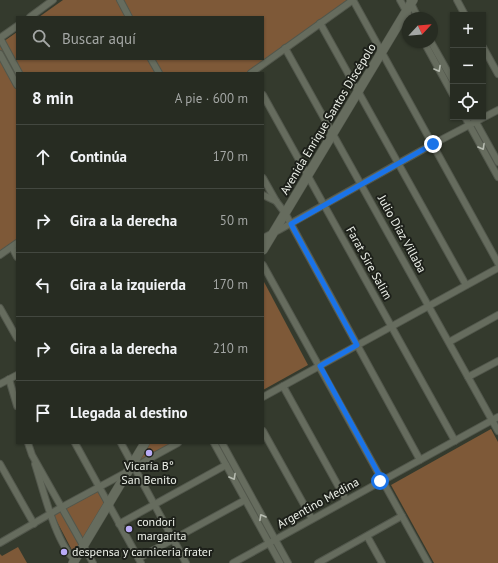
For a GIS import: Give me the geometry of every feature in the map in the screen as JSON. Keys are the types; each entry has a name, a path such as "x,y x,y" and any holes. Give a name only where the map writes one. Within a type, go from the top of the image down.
{"main road":[{"name":"Avenida Enrique Santos Discépolo","path":"264,248 332,133 410,6"},
{"path":"74,561 145,444"}],"street":[{"path":"31,16 54,0"},
{"path":"120,0 128,16"},
{"path":"252,72 353,0 498,263"},
{"path":"400,0 410,6"},
{"path":"457,0 463,12"},
{"path":"320,23 466,285"},
{"path":"16,27 0,38 18,72"},
{"name":"Julio Díaz Villaba","path":"285,48 498,431"},
{"path":"427,48 450,90"},
{"path":"435,48 450,75"},
{"path":"484,48 498,74"},
{"path":"0,54 16,83"},
{"path":"152,60 158,72"},
{"name":"Farat Sire Salim","path":"264,98 455,441"},
{"path":"486,115 498,110"},
{"path":"466,120 498,177"},
{"path":"264,238 469,125 474,120"},
{"path":"476,120 498,162"},
{"path":"264,180 285,213 420,460"},
{"path":"264,195 276,201"},
{"path":"0,255 14,245"},
{"path":"264,267 428,563"},
{"path":"264,396 498,268"},
{"path":"0,308 16,336"},
{"path":"449,342 498,315"},
{"path":"468,377 498,360"},
{"path":"1,381 9,380 16,376"},
{"path":"9,380 16,403"},
{"path":"283,386 346,500"},
{"name":"Argentino Medina","path":"233,563 498,417"},
{"path":"264,433 312,519"},
{"path":"28,444 56,529 64,546 74,561"},
{"path":"76,444 140,561 245,500"},
{"path":"121,444 132,468 186,563"},
{"path":"0,543 176,444"},
{"path":"215,444 280,563"},
{"path":"223,444 288,563"},
{"path":"32,455 93,563"},
{"path":"0,464 34,524"},
{"path":"119,524 226,465"},
{"path":"318,563 402,516"},
{"path":"367,536 382,563"},
{"path":"331,556 335,563"}],"shaded area":[{"path":"63,0 349,0 248,72 16,72 16,240 0,251 0,44 16,33 16,60 264,60 264,16 40,16"},
{"path":"264,282 308,365 264,389"},
{"path":"491,429 498,442 498,563 434,563 391,485"},
{"name":"Vicaría B° San Benito","path":"148,444 173,444 137,464"},
{"path":"97,490 105,505 82,540 64,507"},
{"path":"60,511 79,545 74,554 53,514"},
{"path":"18,547 27,563 0,563 0,554 2,556"}],"place":[{"name":"Vicaría B° San Benito","path":"149,453"},
{"name":"condori margarita","path":"129,529"},
{"name":"despensa y carniceria frater","path":"64,552"}],"route":[{"path":"380,481 382,480 320,366 357,345 291,224 433,144"}]}
